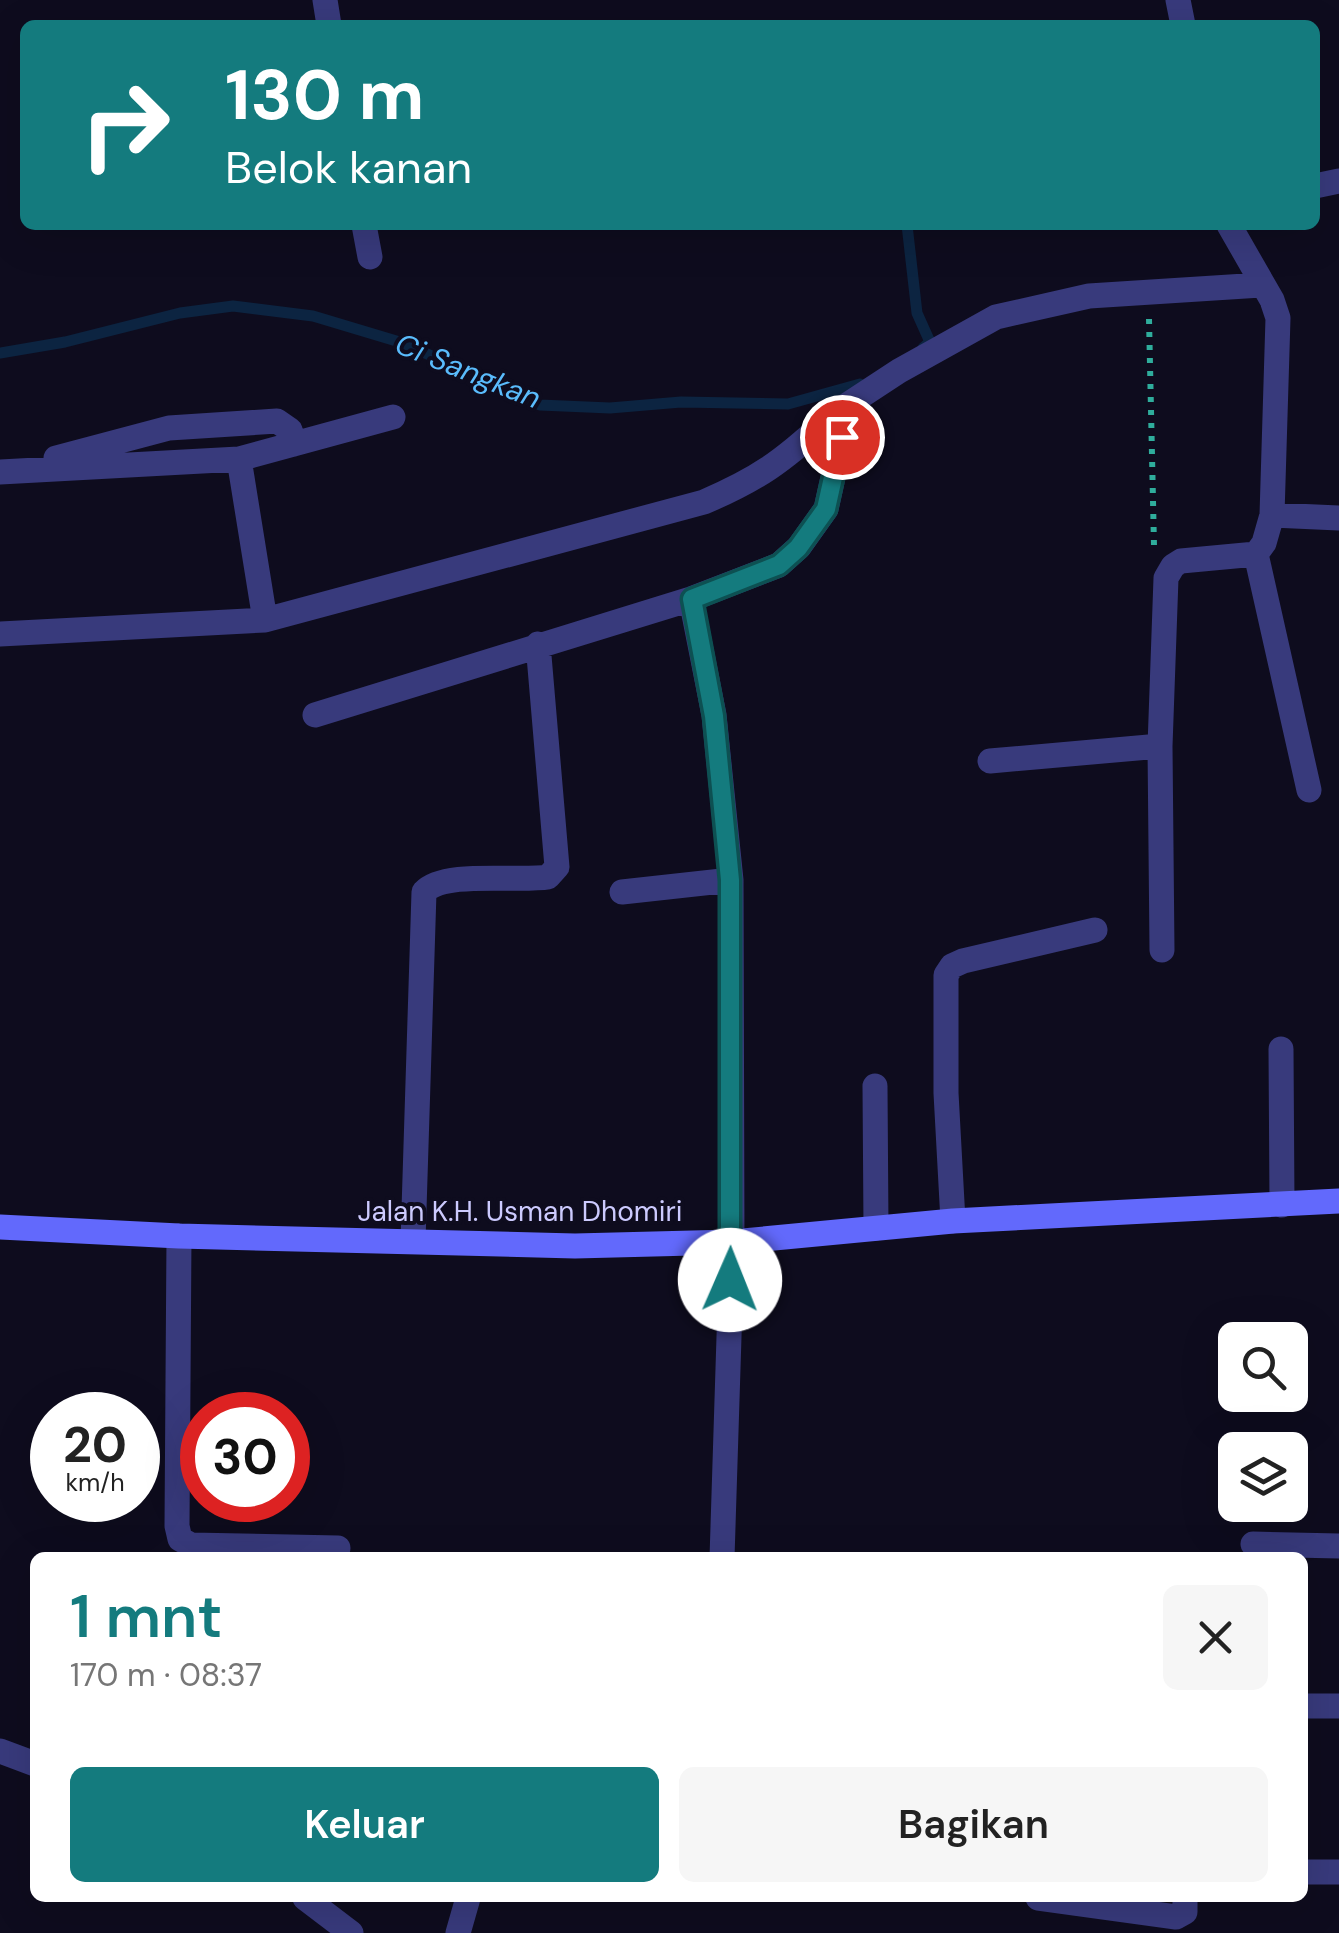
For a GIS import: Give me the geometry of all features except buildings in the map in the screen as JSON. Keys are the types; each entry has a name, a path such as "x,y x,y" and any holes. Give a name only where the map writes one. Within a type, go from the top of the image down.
{"main road":[{"name":"Jalan K.H. Usman Dhomiri","path":"0,1227 179,1236 576,1246 732,1242 953,1221 1339,1201"}],"street":[{"path":"365,230 370,257"},
{"path":"1162,950 1160,746 1168,571 1181,561 1256,554 1264,543 1272,515 1278,318 1272,300 1232,230"},
{"path":"0,634 266,620 704,502 751,482 899,371 996,317 1089,296 1261,285"},
{"path":"6,471 239,459 393,417"},
{"path":"6,471 169,428 277,421 290,430 294,444"},
{"path":"315,714 692,599 779,565 798,548 826,509 842,437 834,422"},
{"path":"239,459 266,620"},
{"path":"1272,515 1339,518"},
{"path":"1256,554 1309,790"},
{"path":"692,599 714,716 730,880 732,1242 722,1552"},
{"path":"413,1241 424,892 432,884 451,880 548,877 557,866 538,644"},
{"path":"990,761 1160,746"},
{"path":"622,892 730,880"},
{"path":"953,1221 946,975 952,966 963,961 1094,930"},
{"path":"1280,1049 1282,1205"},
{"path":"876,1086 876,1228"},
{"path":"179,1236 180,1538 192,1546 338,1548"},
{"path":"1253,1544 1339,1546"},
{"path":"1308,1706 1339,1706"},
{"path":"0,1751 30,1762"},
{"path":"1308,1872 1339,1872"},
{"path":"310,1902 351,1933"},
{"path":"458,1933 467,1902"},
{"path":"1067,1902 1176,1917 1185,1912 1185,1902"}],"path":[{"path":"1148,292 1154,547 1168,571"}],"waterway":[{"name":"Ci Sangkan","path":"908,230 917,313 930,342 923,348"},
{"name":"Ci Sangkan","path":"0,353 65,342 180,313 233,306 313,316 403,343 540,405 610,408 681,402 788,404 860,384"}],"route":[{"path":"730,1280 730,880 714,716 692,599 779,565 798,548 826,509 842,437"}]}
